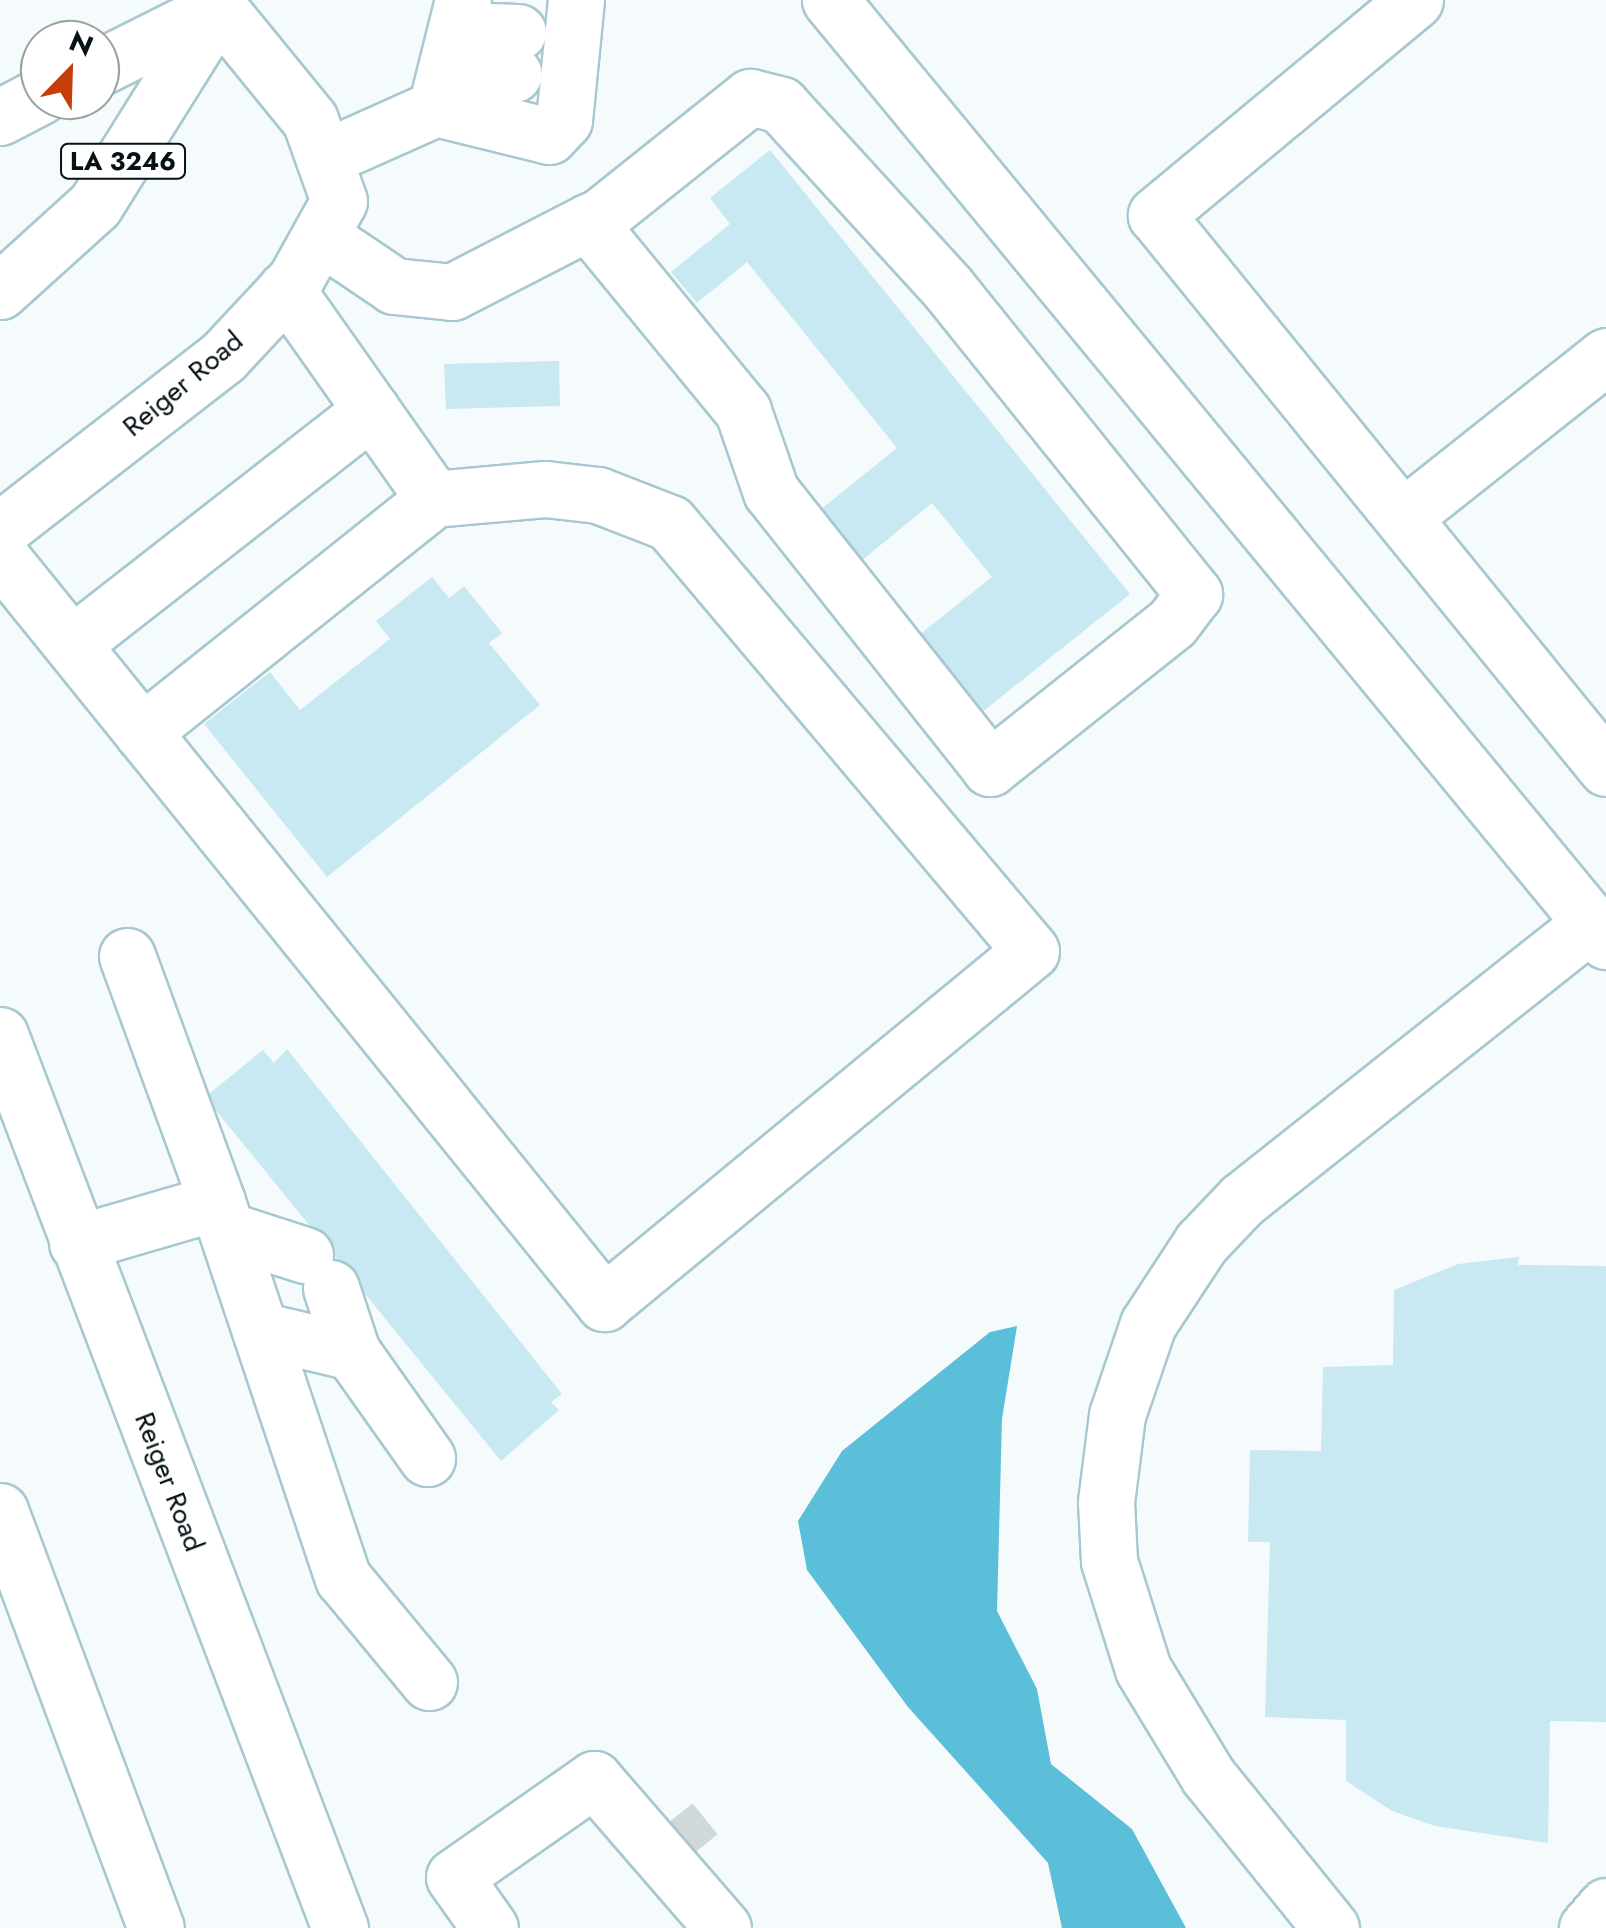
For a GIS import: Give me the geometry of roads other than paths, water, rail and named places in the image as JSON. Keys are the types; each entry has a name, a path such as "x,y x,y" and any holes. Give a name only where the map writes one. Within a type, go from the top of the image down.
{"main road":[{"path":"830,0 1599,932 1242,1200 1201,1243 1148,1324 1117,1415 1106,1502 1109,1561 1143,1669 1208,1776 1331,1928"},
{"path":"1414,0 1156,214 1606,768"},
{"path":"120,55 219,3"},
{"name":"Reiger Road","path":"0,530 222,357 286,289 339,201 310,120 219,3"},
{"name":"LA 3246","path":"0,291 95,205 219,3"},
{"path":"324,158 451,51 551,47 564,120 549,136 451,51"},
{"path":"320,236 394,286 452,292 588,222 750,97 781,105 948,288 1194,594 1172,623 990,768 771,492 744,411 588,222"},
{"path":"286,289 434,500"},
{"path":"1403,517 1606,356"},
{"path":"72,644 371,410"},
{"path":"0,556 72,644 142,732 604,1303 1031,951 670,523 598,495 545,489 434,500 142,732"},
{"path":"127,956 222,1216 343,1578 429,1682"},
{"name":"Reiger Road","path":"0,1035 340,1928"},
{"path":"77,1243 222,1216 318,1271 352,1352 427,1458"},
{"path":"260,1330 352,1352"},
{"path":"0,1511 156,1928"},
{"path":"490,1928 454,1876 594,1779 717,1921"},
{"path":"613,1802 643,1802 683,1836 713,1874 717,1921"},
{"path":"1587,1928 1606,1906"}],"water":[{"path":"1017,1326 1002,1419 997,1611 1037,1689 1051,1764 1132,1829 1186,1928 1062,1928 1048,1863 908,1707 807,1570 798,1521 842,1451 990,1332"}],"tunnel":[{"path":"671,1820 696,1851"}]}
